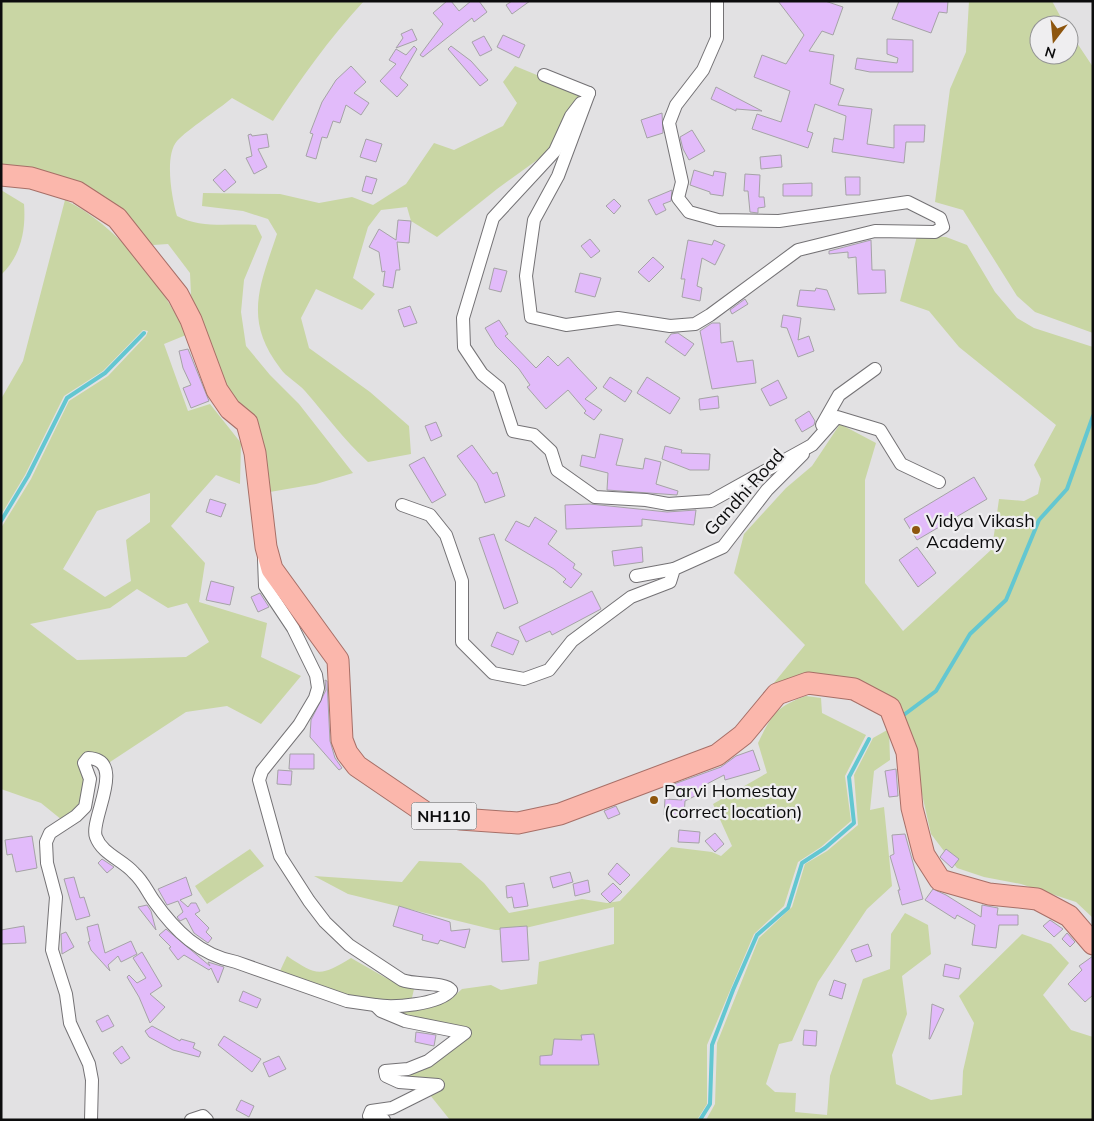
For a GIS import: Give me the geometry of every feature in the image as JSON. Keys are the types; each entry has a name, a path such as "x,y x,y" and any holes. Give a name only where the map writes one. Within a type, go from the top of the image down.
{"highway":[{"name":"NH110","path":"1,175 31,178 77,192 117,218 178,295 191,320 217,390 230,409 247,423 255,453 266,547 272,569 338,660 342,740 347,753 357,766 426,813 460,819 518,823 560,814 717,755 744,735 777,694 808,682 854,690 890,708 906,752 912,808 924,855 940,880 989,894 1038,899 1069,916 1093,944"}],"street":[{"path":"589,93 558,176 534,220 526,276 531,317 566,325 618,318 670,326 695,324 710,316 798,250 875,231 935,232 943,227 940,218 908,202 779,221 718,220 689,212 678,198 682,182 670,123 676,105 703,70 718,38 716,1"},
{"path":"544,75 589,93"},
{"path":"589,93 571,116 555,152 493,218 463,318 464,347 482,374 499,388 513,431 534,435 551,451 557,470 595,497 646,500 668,504 711,501 812,445 837,417 880,430 901,464 939,482"},
{"name":"Gandhi Road","path":"402,505 430,515 446,535 462,581 462,642 493,673 524,679 549,670 572,641 631,597 670,582 674,569 723,547 767,490 812,445 839,395 874,368"},
{"path":"91,1120 92,1080 89,1064 70,1023 66,994 52,950 56,897 47,863 46,842 50,833 76,816 84,807 90,779 84,763 88,758 96,758 101,763 106,776 105,792 96,821 96,837 103,848 134,872 165,915 193,944 218,959 253,968 347,1001 390,1007 436,998 451,990 446,986 412,984 402,980 349,945 325,922 280,856 258,780 262,772 299,725 315,698 318,688 316,675 294,628 265,586 262,566 266,547"},
{"path":"636,576 674,569"},
{"path":"375,1004 381,1012 405,1021 465,1033 428,1061 408,1069 384,1071 386,1076 399,1082 438,1084 392,1108 370,1112 369,1116 384,1120"},
{"path":"191,1120 203,1116 208,1120"}],"green space":[{"path":"1,1 364,1 316,59 273,121 232,98 177,141 173,148 170,167 171,189 177,216 196,223 256,225 262,237 244,280 241,312 246,346 270,375 299,404 353,473 316,484 264,493 250,421 204,352 191,295 190,273 168,244 153,245 120,213 1,169"},
{"path":"969,1 1052,1 1060,15 1029,15 1029,65 1079,65 1079,46 1093,67 1093,333 1035,312 1017,296 963,210 935,202 950,89 966,52"},
{"path":"515,66 583,94 566,116 551,150 497,189 437,237 411,221 407,207 381,210 368,227 353,278 375,294 362,310 316,289 301,318 309,348 370,392 409,426 411,454 368,462 305,391 282,371 269,351 262,334 258,318 258,302 265,270 277,234 268,219 243,211 202,206 203,193 280,194 319,203 352,197 373,205 406,184 434,143 454,150 503,126 517,103 503,82"},
{"path":"1,190 24,204 24,223 18,251 8,268 1,275"},
{"path":"65,200 102,224 120,240 151,276 176,315 186,335 164,344 188,411 210,404 241,443 240,484 216,475 171,526 205,563 199,602 267,623 261,657 301,676 261,724 227,706 186,712 107,764 89,756 89,779 83,804 62,820 41,803 1,789 1,528 31,479 69,401 108,376 146,336 148,331 143,330 103,371 64,396 25,475 1,515 1,399 23,361","holes":["150,493 150,522 126,540 131,581 105,597 63,569 97,511","137,589 168,608 187,603 209,642 186,657 77,660 30,624 110,608"]},
{"path":"917,236 946,237 967,245 995,292 1017,318 1034,328 1093,347 1093,918 1076,902 1021,884 984,877 957,868 931,834 910,741 863,688 764,695 805,645 734,573 744,534 786,488 812,466 840,424 876,443 865,480 865,583 903,631 992,549 999,499 1024,501 1038,494 1041,479 1034,465 1056,425 959,347 929,311 900,301"},
{"path":"806,696 821,698 822,713 866,735 845,776 851,821 821,847 798,862 784,906 754,934 707,1045 707,1104 697,1120 450,1120 430,1095 444,1087 438,1079 401,1079 389,1073 432,1064 472,1032 469,1028 397,1013 433,1007 452,998 462,989 491,985 501,990 537,984 539,962 614,944 614,907 517,930 495,930 348,894 314,876 402,882 419,861 461,863 484,883 509,913 582,899 607,903 620,901 671,847 712,852 721,856 732,846 713,804 767,773 758,743 763,733 771,719 781,708"},
{"path":"889,729 890,760 874,771 870,810 884,807 892,886 867,909 818,982 792,1041 779,1044 766,1084 775,1092 796,1093 795,1112 827,1115 830,1076 863,979 890,969 891,934 905,913 928,925 931,954 902,976 907,1014 892,1055 896,1084 931,1100 962,1095 963,1071 974,1023 959,996 1022,934 1051,944 1069,963 1043,995 1071,1030 1093,1037 1093,1120 706,1120 715,1104 717,1043 759,938 792,907 805,864 827,851 858,825 854,775 873,738"},
{"path":"250,849 264,866 207,904 195,886"},
{"path":"287,956 305,967 319,972 332,969 351,958 386,978 414,989 411,1002 346,998 279,973"}],"building":[{"path":"447,1 451,1 459,11 471,1 479,1 487,12 474,22 472,18 423,57 420,55 443,24 433,13"},
{"path":"512,1 530,1 512,14 506,5"},
{"path":"778,1 825,1 843,7 833,35 822,31 809,51 834,55 830,84 844,89 838,105 872,109 867,144 894,148 894,125 925,125 924,142 906,142 904,163 832,152 834,138 843,140 846,116 815,104 807,131 813,133 808,148 752,129 757,114 781,122 790,91 754,77 762,55 786,64 804,35"},
{"path":"899,1 948,1 947,13 939,12 931,33 892,19"},
{"path":"412,29 417,40 396,48 403,38 401,34"},
{"path":"503,35 525,45 519,58 497,47"},
{"path":"484,36 492,50 480,56 472,42"},
{"path":"887,39 913,40 913,72 870,72 855,69 857,58 897,63 898,58 887,54"},
{"path":"414,46 417,49 400,78 408,85 397,97 380,81 396,64 389,60 396,49 406,55"},
{"path":"451,46 471,61 488,80 480,86 448,49"},
{"path":"351,66 366,82 354,93 369,103 361,115 346,105 340,123 333,121 327,138 322,137 316,159 306,156 313,134 310,133 322,102 336,80"},
{"path":"716,87 762,111 736,109 736,111 711,99"},
{"path":"662,113 663,133 647,138 641,120"},
{"path":"692,130 705,151 689,160 683,149 680,137"},
{"path":"251,134 252,136 267,134 269,147 258,149 267,167 254,174 246,158 252,156 248,135"},
{"path":"366,139 382,144 376,162 360,157"},
{"path":"781,155 782,167 761,169 760,157"},
{"path":"225,169 236,182 224,192 213,180"},
{"path":"694,170 713,176 714,171 726,173 723,196 710,194 710,192 690,185"},
{"path":"745,174 760,175 759,197 764,197 765,207 758,208 758,213 750,212 748,191 744,191"},
{"path":"366,176 377,179 372,194 362,191"},
{"path":"845,177 860,177 860,195 846,195"},
{"path":"812,183 812,196 783,196 783,184"},
{"path":"672,190 671,201 663,204 666,210 656,215 648,200"},
{"path":"614,199 621,206 614,214 606,206"},
{"path":"398,220 411,221 409,243 397,242 400,270 396,270 393,288 383,286 385,271 382,272 379,252 369,247 379,229 396,240"},
{"path":"590,239 600,251 591,258 581,246"},
{"path":"688,240 712,245 714,240 725,245 715,265 702,258 697,286 702,288 700,301 682,297 685,279 681,279"},
{"path":"871,240 872,270 885,270 886,293 858,294 856,257 848,258 848,252 829,254 829,251"},
{"path":"653,257 664,267 649,282 638,272"},
{"path":"494,268 507,271 501,292 489,289"},
{"path":"580,273 601,278 595,297 575,292"},
{"path":"816,288 827,290 835,310 797,306 800,290 815,291"},
{"path":"745,299 748,304 732,314 730,310"},
{"path":"410,306 417,323 404,327 398,310"},
{"path":"783,315 801,318 798,340 809,336 814,351 798,357 787,328 781,327"},
{"path":"499,320 508,334 505,336 536,368 548,356 558,366 568,357 597,388 585,399 602,410 594,420 584,413 586,411 568,390 546,409 527,387 530,385 519,369 496,346 485,328"},
{"path":"712,323 720,323 721,343 733,341 737,362 753,360 756,383 712,389 700,331"},
{"path":"678,333 694,344 685,356 665,342 671,334"},
{"path":"188,349 209,401 191,408 183,388 191,385 183,368 179,351"},
{"path":"610,377 632,391 625,402 603,387"},
{"path":"647,377 680,398 670,414 637,393"},
{"path":"778,380 787,398 770,406 761,389"},
{"path":"718,396 719,408 700,410 699,399"},
{"path":"809,411 815,421 814,425 802,432 795,420"},
{"path":"436,422 442,436 431,441 425,426"},
{"path":"600,434 623,439 616,465 643,469 645,458 661,462 656,484 678,491 677,495 607,490 608,473 580,466 582,455 595,458"},
{"path":"472,445 493,474 497,472 505,496 485,503 477,483 457,456"},
{"path":"665,446 682,450 681,453 710,454 709,470 690,470 662,459"},
{"path":"424,457 446,495 432,503 409,465"},
{"path":"974,477 987,499 917,540 904,519"},
{"path":"210,499 226,504 221,517 206,512"},
{"path":"590,504 667,512 696,510 694,525 642,519 642,526 566,529 565,505"},
{"path":"535,517 557,531 548,544 575,564 573,568 582,574 571,588 563,582 566,579 554,569 505,540 516,521 529,527"},
{"path":"494,534 518,603 504,609 479,538"},
{"path":"642,547 643,562 614,566 612,551"},
{"path":"917,547 936,573 918,587 899,560"},
{"path":"211,581 234,587 230,605 206,600"},
{"path":"592,591 601,609 552,635 550,631 526,642 519,627"},
{"path":"260,593 269,607 258,612 251,597"},
{"path":"497,632 519,641 513,655 491,646"},
{"path":"325,680 327,681 330,741 335,758 342,768 339,770 310,737 311,720 326,690"},
{"path":"753,750 760,770 725,780 724,775 703,786 705,791 685,801 684,816 664,815 665,799 682,800 674,784 721,767 736,756"},
{"path":"290,754 314,754 314,769 289,769"},
{"path":"896,769 898,796 889,797 885,771"},
{"path":"278,770 292,771 291,785 277,784"},
{"path":"616,806 620,814 608,819 604,811"},
{"path":"679,830 700,832 699,843 678,842"},
{"path":"715,833 724,844 715,852 705,841"},
{"path":"905,834 923,899 902,905 898,890 900,890 890,856 894,854 892,835"},
{"path":"32,836 37,868 16,872 12,854 7,855 5,840"},
{"path":"946,849 959,859 952,868 940,857"},
{"path":"102,859 114,867 107,873 98,863"},
{"path":"617,863 630,875 620,885 608,874"},
{"path":"570,872 573,882 553,888 550,877"},
{"path":"74,877 80,898 84,897 90,916 76,920 64,879"},
{"path":"186,877 192,895 180,900 188,907 191,903 196,903 200,911 195,914 209,928 206,932 212,938 208,943 194,933 186,918 180,921 177,917 183,912 178,901 167,905 158,889"},
{"path":"588,880 590,892 575,896 573,884"},
{"path":"524,883 528,906 514,908 512,897 507,898 506,886"},
{"path":"613,883 622,892 610,903 601,894"},
{"path":"933,889 981,917 982,905 998,908 997,915 1018,915 1018,925 999,925 996,948 972,945 975,925 957,915 955,919 925,900"},
{"path":"147,905 151,911 156,930 138,907"},
{"path":"399,906 450,922 451,931 470,929 465,948 440,940 438,944 422,940 423,935 393,926"},
{"path":"1050,920 1063,929 1054,937 1043,926"},
{"path":"98,924 105,953 131,941 137,954 121,962 118,956 108,965 110,971 91,950 88,942 90,941 87,927"},
{"path":"24,926 26,943 1,944 1,930"},
{"path":"527,926 529,960 502,962 500,928"},
{"path":"166,929 210,966 208,962 224,967 218,983 211,968 209,970 184,955 178,960 169,948 171,947 159,935"},
{"path":"66,932 74,947 62,954 61,934"},
{"path":"1067,933 1075,942 1070,947 1062,939"},
{"path":"868,944 872,956 856,962 851,950"},
{"path":"142,952 162,986 150,994 165,1007 150,1023 139,997 127,977 129,975 137,983 146,978 133,958"},
{"path":"1093,956 1093,995 1085,1002 1068,984 1082,970 1079,966"},
{"path":"945,964 961,968 959,979 943,976"},
{"path":"834,980 846,984 842,999 829,995"},
{"path":"243,991 261,999 257,1008 239,1001"},
{"path":"932,1004 944,1009 929,1039"},
{"path":"108,1015 114,1026 102,1032 96,1021"},
{"path":"152,1026 180,1041 181,1039 195,1043 193,1048 201,1052 199,1057 173,1050 149,1037 145,1031"},
{"path":"804,1030 817,1031 816,1046 803,1045"},
{"path":"416,1032 436,1035 434,1046 415,1042"},
{"path":"594,1034 599,1065 540,1065 540,1056 552,1055 554,1039 582,1040 581,1035"},
{"path":"224,1036 261,1059 252,1072 218,1045"},
{"path":"122,1046 130,1058 121,1064 113,1053"},
{"path":"279,1056 286,1069 269,1077 263,1063"},
{"path":"241,1100 254,1106 249,1117 236,1110"}],"waterway":[{"path":"1,521 28,476 67,398 105,373 144,333"},
{"path":"905,714 936,691 970,634 1006,600 1039,520 1067,489 1093,416"},
{"path":"700,1120 710,1104 712,1045 757,935 788,908 802,863 825,848 854,823 849,777 869,739"}],"place":[{"name":"Vidya Vikash Academy","path":"916,530"},
{"name":"Parvi Homestay (correct location)","path":"654,800"}]}
